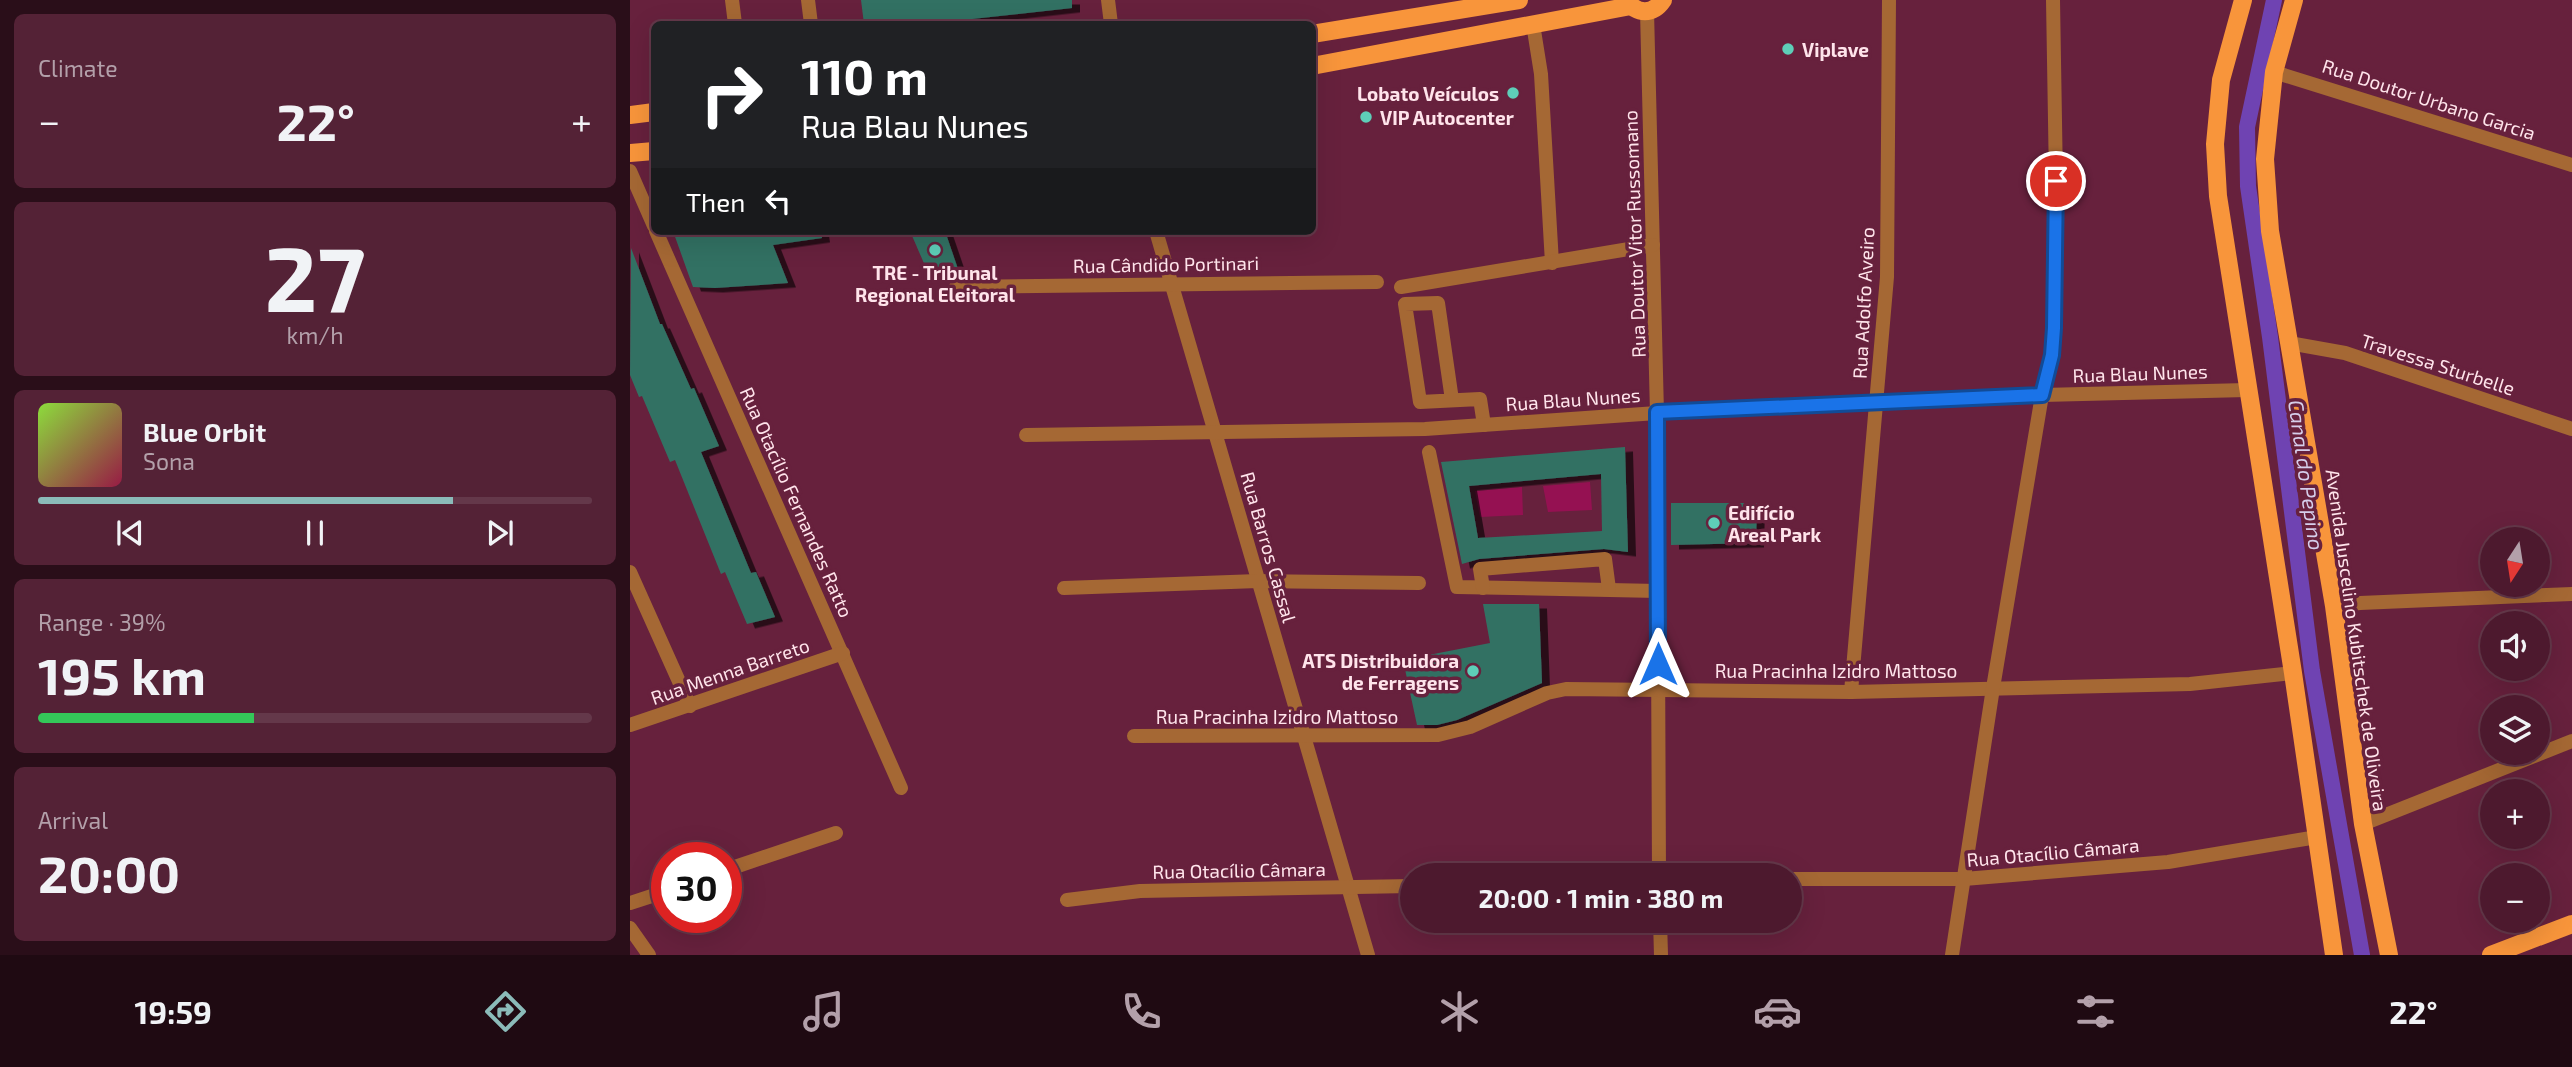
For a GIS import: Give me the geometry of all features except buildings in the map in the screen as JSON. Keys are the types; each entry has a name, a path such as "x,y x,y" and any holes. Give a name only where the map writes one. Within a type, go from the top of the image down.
{"main road":[{"path":"1316,33 1444,7 1519,0"},
{"path":"1316,65 1635,6 1658,7 1664,0"},
{"path":"2243,0 2221,80 2215,144 2218,196 2334,955"},
{"name":"Avenida Juscelino Kubitschek de Oliveira","path":"2294,0 2274,72 2264,159 2270,231 2334,606 2363,824 2389,955"},
{"path":"630,115 651,112"},
{"path":"630,153 651,151"},
{"path":"2491,955 2572,925"}],"street":[{"path":"732,0 735,21"},
{"path":"808,0 811,21"},
{"path":"1108,0 1111,21"},
{"name":"Rua Adolfo Aveiro","path":"1851,692 1887,277 1889,0"},
{"path":"1952,955 1993,688 2042,395 2052,355 2056,181 2053,0"},
{"name":"Rua Doutor Vitor Russomano","path":"1635,6 1653,245 1657,412 1659,863"},
{"path":"1533,24 1541,74 1552,263"},
{"name":"Rua Doutor Urbano Garcia","path":"2274,72 2572,165"},
{"name":"Rua Otacílio Fernandes Ratto","path":"630,171 651,220"},
{"name":"Rua Otacílio Fernandes Ratto","path":"658,235 901,788"},
{"name":"Rua Barros Cassal","path":"1157,235 1368,955"},
{"path":"1401,287 1653,245"},
{"name":"Rua Cândido Portinari","path":"956,287 1377,282"},
{"path":"1452,400 1438,303 1405,304 1420,402 1480,399 1484,425"},
{"name":"Travessa Sturbelle","path":"2289,343 2345,353 2572,429"},
{"name":"Rua Blau Nunes","path":"1026,435 1425,429 1657,412 2042,395 2248,390"},
{"path":"1429,452 1457,587 1658,591"},
{"path":"1483,588 1480,569 1605,559 1609,589"},
{"path":"630,572 690,706"},
{"path":"1064,588 1258,581 1419,583"},
{"path":"2334,606 2572,594"},
{"name":"Rua Menna Barreto","path":"630,725 843,653"},
{"name":"Rua Pracinha Izidro Mattoso","path":"1134,736 1438,735 1470,727 1547,693 1566,688 1851,692 2190,684 2293,673"},
{"path":"2363,824 2572,741"},
{"path":"742,864 836,832"},
{"name":"Rua Otacílio Câmara","path":"1802,879 1964,879 2168,862 2317,837"},
{"name":"Rua Otacílio Câmara","path":"1068,900 1140,891 1400,886"},
{"path":"630,903 651,896"},
{"path":"630,928 649,955"},
{"path":"1660,933 1661,955"}],"shaded area":[{"path":"1590,482 1592,510 1548,512 1543,486"},
{"path":"1522,487 1523,515 1480,517 1475,491"}],"waterway":[{"name":"Canal do Pepino","path":"2274,0 2247,127 2248,186 2312,671 2362,955"}],"place":[{"name":"Viplave","path":"1788,49"},
{"name":"Lobato Veículos","path":"1513,93"},
{"name":"VIP Autocenter","path":"1366,117"},
{"name":"TRE - Tribunal Regional Eleitoral","path":"935,250"},
{"name":"Edifício Areal Park","path":"1714,523"},
{"name":"ATS Distribuidora de Ferragens","path":"1473,671"}],"route":[{"path":"1658,664 1657,412 2042,395 2052,355 2054,328 2056,181"}]}
